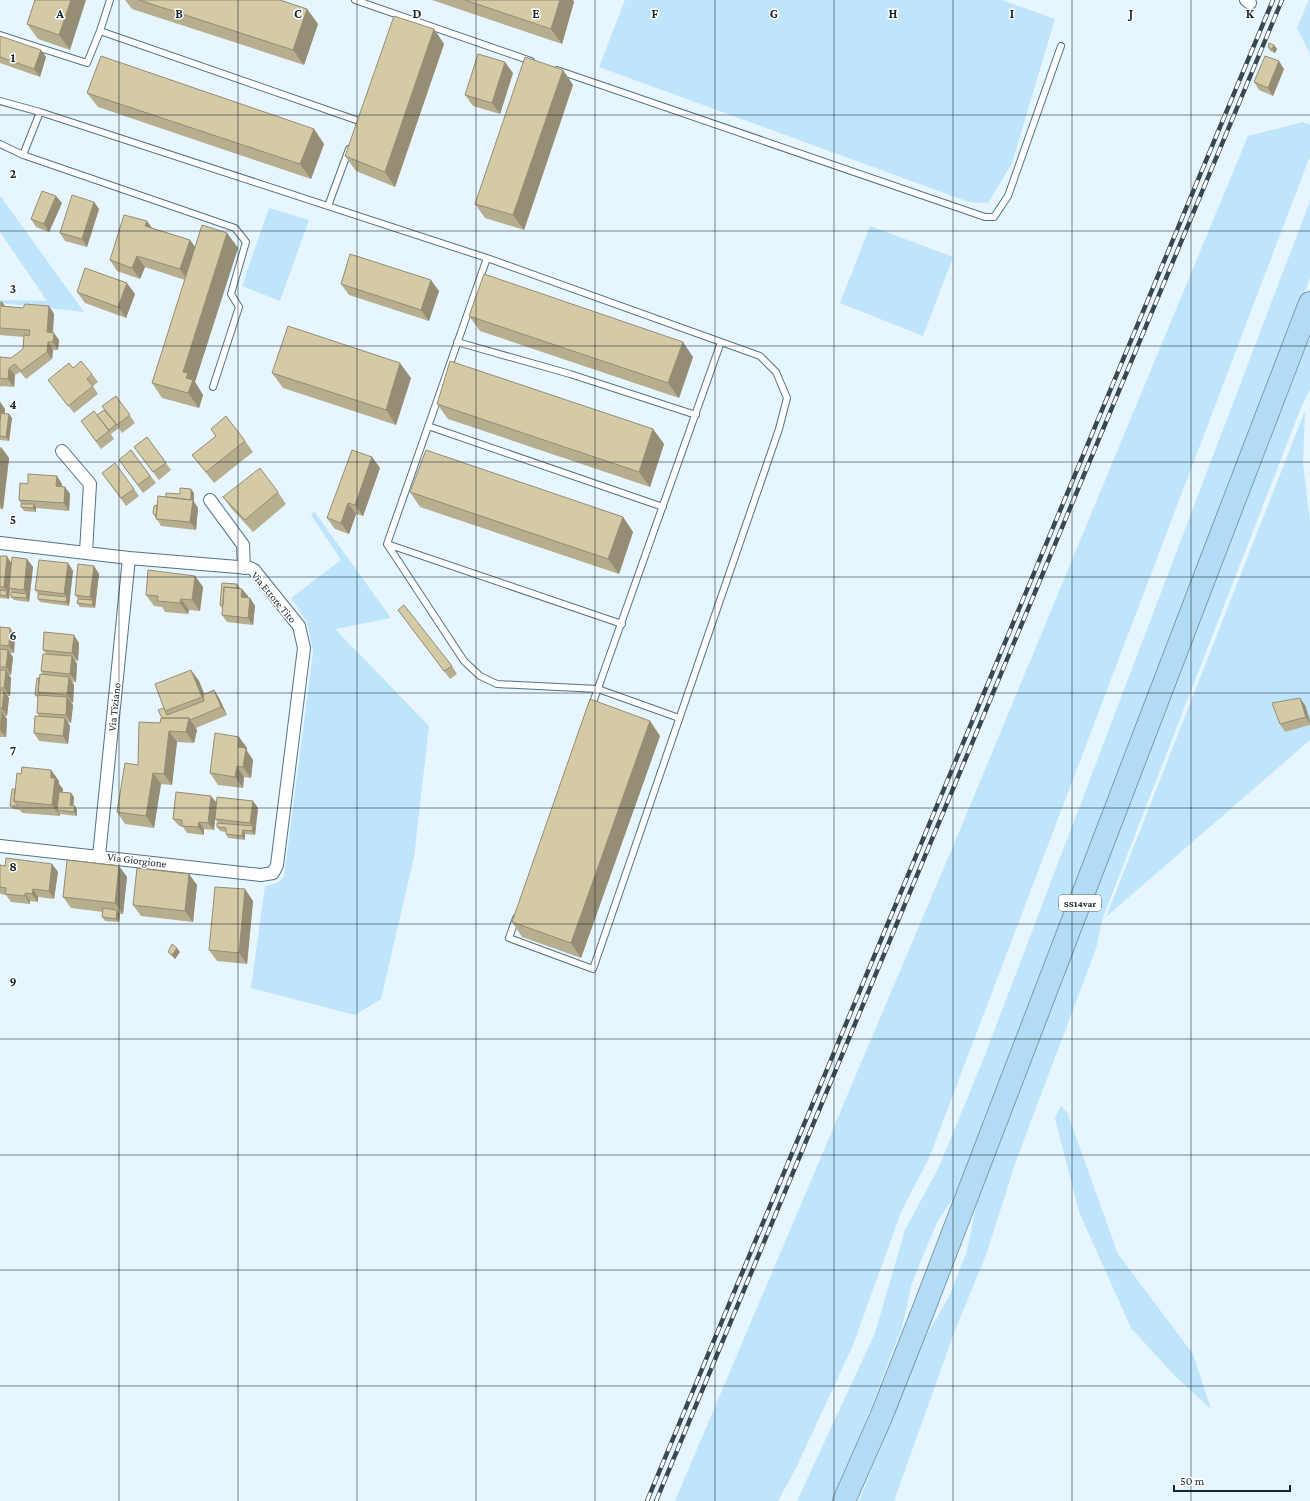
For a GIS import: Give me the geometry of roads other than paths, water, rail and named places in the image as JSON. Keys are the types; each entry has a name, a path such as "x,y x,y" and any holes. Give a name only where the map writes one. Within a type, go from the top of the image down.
{"highway":[{"name":"SS14var","path":"844,1501 881,1417 923,1311 1310,303"}],"street":[{"path":"62,451 90,484 86,552"},
{"path":"210,500 243,545 244,568"},
{"name":"Via Ettore Tito","path":"0,543 129,558 254,570 283,604 299,626 304,648 277,865 273,873"},
{"name":"Via Tiziano","path":"99,856 129,558"},
{"name":"Via Giorgione","path":"0,846 261,875 273,873"}],"lane":[{"path":"0,35 87,63 100,31 110,0"},
{"path":"355,0 362,1 396,15 535,63"},
{"path":"394,22 396,15"},
{"path":"100,31 359,121"},
{"path":"549,68 985,217 994,217 1008,196 1061,46"},
{"path":"0,101 40,112 487,258 760,356 776,372 786,398 779,429 593,969 509,938 520,908"},
{"path":"23,155 40,112"},
{"path":"356,128 361,114"},
{"path":"328,206 351,143"},
{"path":"0,144 23,155 235,228 246,242 231,294 239,307 214,387"},
{"path":"387,544 487,258"},
{"path":"457,342 570,374 696,415"},
{"path":"590,712 721,342"},
{"path":"428,426 663,506"},
{"path":"387,544 464,661 480,676 497,684 598,690 679,718"},
{"path":"387,544 622,624"}],"railway":[{"path":"647,1501 1273,0"},
{"path":"656,1501 1282,0"}]}
